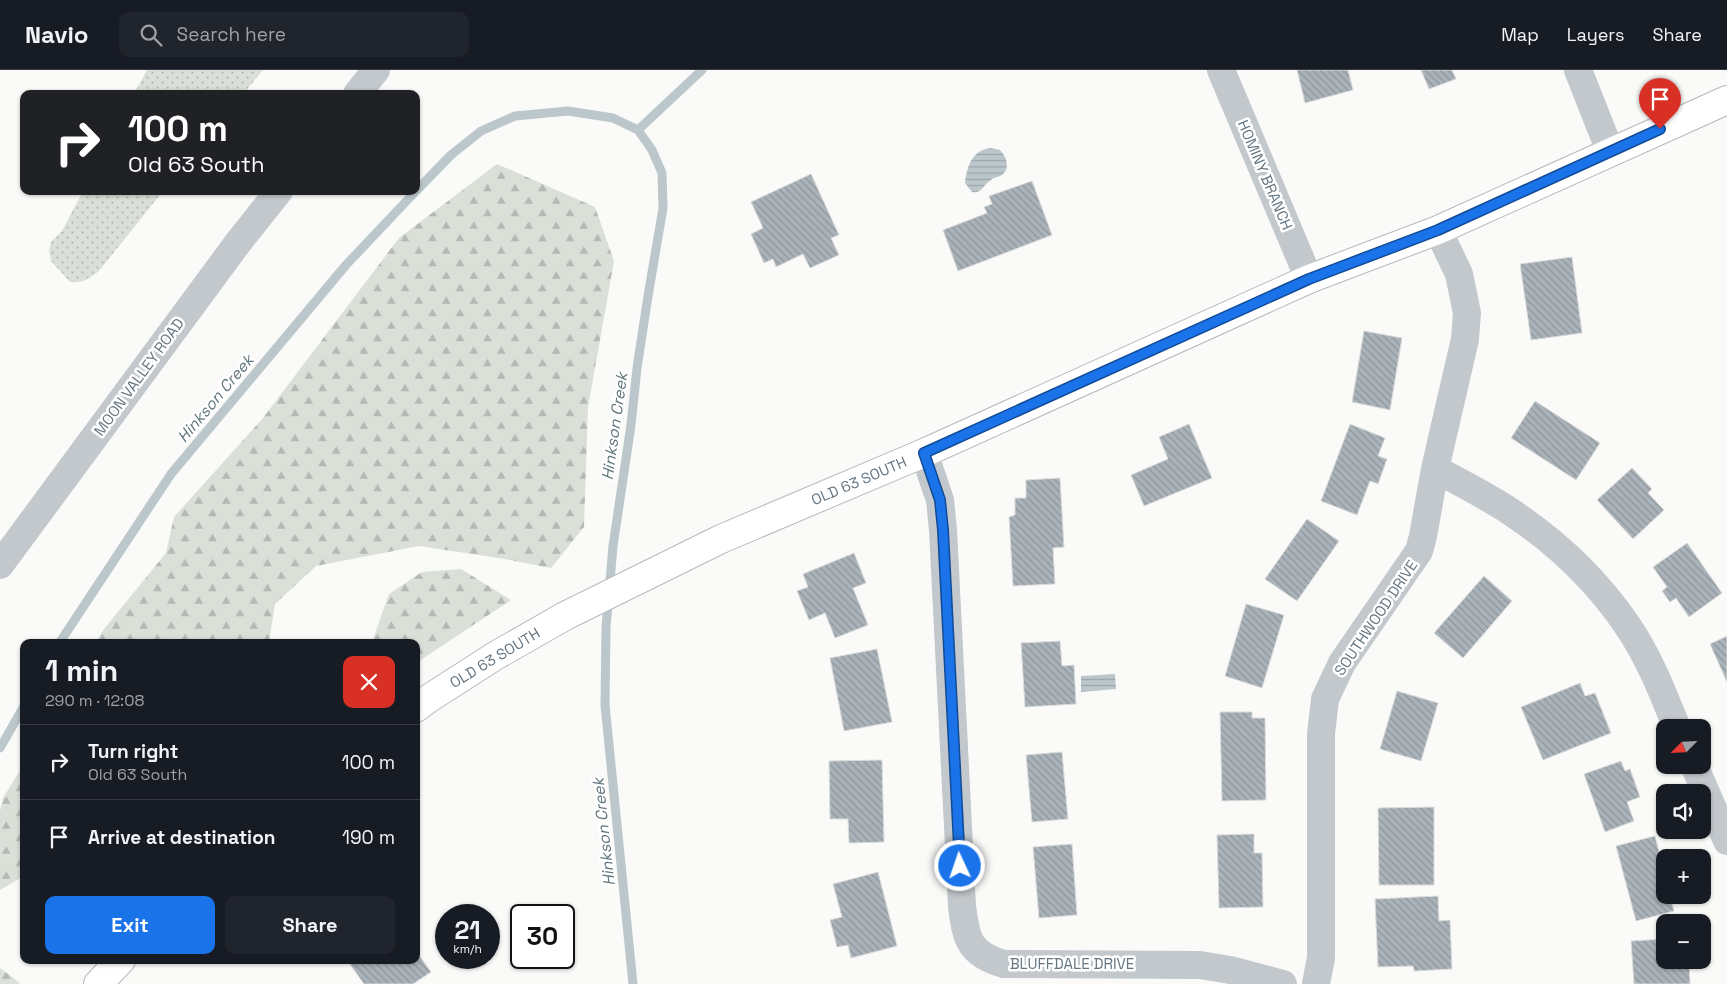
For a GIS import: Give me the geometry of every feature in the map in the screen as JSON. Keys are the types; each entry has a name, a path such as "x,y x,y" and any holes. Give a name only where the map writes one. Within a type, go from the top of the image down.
{"main road":[{"name":"OLD 63 SOUTH","path":"420,705 495,656 565,616 721,540 924,453 1309,279 1438,230 1727,100"},
{"path":"98,984 116,964"}],"street":[{"path":"361,90 376,70"},
{"name":"HOMINY BRANCH","path":"1221,70 1309,279"},
{"path":"1578,70 1610,151"},
{"name":"MOON VALLEY ROAD","path":"0,565 231,252 276,195"},
{"name":"SOUTHWOOD DRIVE","path":"1316,984 1321,958 1321,734 1325,699 1342,663 1420,551 1435,469 1465,339 1467,313 1459,274 1438,230"},
{"name":"BLUFFDALE DRIVE","path":"924,453 934,480 941,508 962,906 965,929 973,947 990,960 1004,964 1200,965 1230,970 1283,984"},
{"path":"1435,469 1476,490 1536,529 1556,545 1596,586 1628,626 1655,673 1673,719"},
{"path":"1698,774 1727,841"}],"green space":[{"path":"147,70 263,70 246,90 136,90"},
{"path":"497,164 595,207 614,261 588,407 584,527 551,568 419,546 316,566 275,604 269,639 98,639 166,553 174,517 263,418 399,238"},
{"path":"81,195 160,195 99,271 86,280 70,282 51,261 49,250 51,242 62,231"},
{"path":"461,569 511,600 420,660 420,639 373,639 389,594 422,572"},
{"path":"20,770 20,878 0,890 0,811 3,798"},
{"path":"0,968 20,983 0,984"}],"shaded area":[{"path":"991,148 1000,150 1006,159 1007,166 1005,172 992,179 978,192 972,192 965,183 969,165 975,155"},
{"path":"1115,674 1116,689 1081,692 1081,676"}],"building":[{"path":"1297,70 1348,70 1353,90 1305,103"},
{"path":"1421,70 1452,70 1456,79 1429,89"},
{"path":"811,174 839,235 831,238 839,255 810,268 803,254 776,267 773,259 764,263 751,234 763,228 751,202"},
{"path":"1032,181 1052,235 958,271 943,230 987,213 984,207 992,204 989,196"},
{"path":"1572,257 1582,333 1531,340 1520,264"},
{"path":"1364,331 1402,338 1390,410 1352,402"},
{"path":"1535,401 1600,443 1576,480 1511,438"},
{"path":"1189,424 1212,478 1144,506 1131,475 1168,459 1159,437"},
{"path":"1350,424 1385,438 1378,456 1387,459 1378,484 1370,481 1357,515 1321,501"},
{"path":"1632,468 1652,489 1648,493 1664,510 1633,539 1597,500"},
{"path":"1060,478 1064,547 1053,548 1055,584 1013,586 1009,517 1015,515 1015,498 1026,498 1026,480"},
{"path":"1307,519 1339,541 1297,601 1265,579"},
{"path":"1687,543 1722,593 1689,617 1676,598 1670,602 1662,591 1667,587 1653,567"},
{"path":"854,553 866,583 853,588 868,625 835,638 825,613 809,620 797,591 808,587 803,574"},
{"path":"1484,576 1512,601 1463,658 1434,633"},
{"path":"1246,604 1284,615 1262,688 1225,676"},
{"path":"1727,636 1727,682 1710,644"},
{"path":"1060,641 1062,666 1074,665 1076,704 1025,707 1021,643"},
{"path":"877,649 892,722 844,731 830,658"},
{"path":"1580,683 1585,696 1595,693 1611,733 1543,760 1521,707"},
{"path":"1397,691 1438,703 1421,761 1380,749"},
{"path":"1220,712 1252,712 1252,718 1265,718 1266,800 1222,801"},
{"path":"1062,752 1068,819 1032,822 1026,755"},
{"path":"882,760 884,842 849,843 848,819 830,819 829,761"},
{"path":"1621,761 1625,771 1630,769 1640,797 1627,802 1634,821 1605,832 1584,774"},
{"path":"1434,807 1434,885 1379,885 1378,808"},
{"path":"1254,834 1254,853 1262,853 1263,907 1219,908 1217,835"},
{"path":"1655,836 1658,849 1656,849 1656,904 1672,904 1674,911 1656,914 1656,916 1636,921 1616,846"},
{"path":"1072,844 1077,915 1039,918 1033,847"},
{"path":"878,872 897,946 851,958 848,945 837,947 830,920 842,917 833,884"},
{"path":"1438,896 1439,921 1450,920 1452,969 1414,971 1413,966 1378,967 1375,899"},
{"path":"1656,940 1656,969 1689,969 1690,984 1634,984 1631,941"},
{"path":"420,957 431,972 413,984 364,984 350,964 420,964"}],"waterway":[{"path":"638,130 702,70"},
{"name":"Hinkson Creek","path":"420,187 451,155 481,131 515,116 568,111 613,118 638,130 652,150 662,173 663,208 637,368 631,425 613,546 606,627 605,705 633,984"},
{"name":"Hinkson Creek","path":"62,639 171,474 346,265 412,195"},
{"name":"Hinkson Creek","path":"0,748 20,713"}],"route":[{"path":"960,866 943,530 940,500 924,453 1309,279 1438,230 1660,129"}]}
